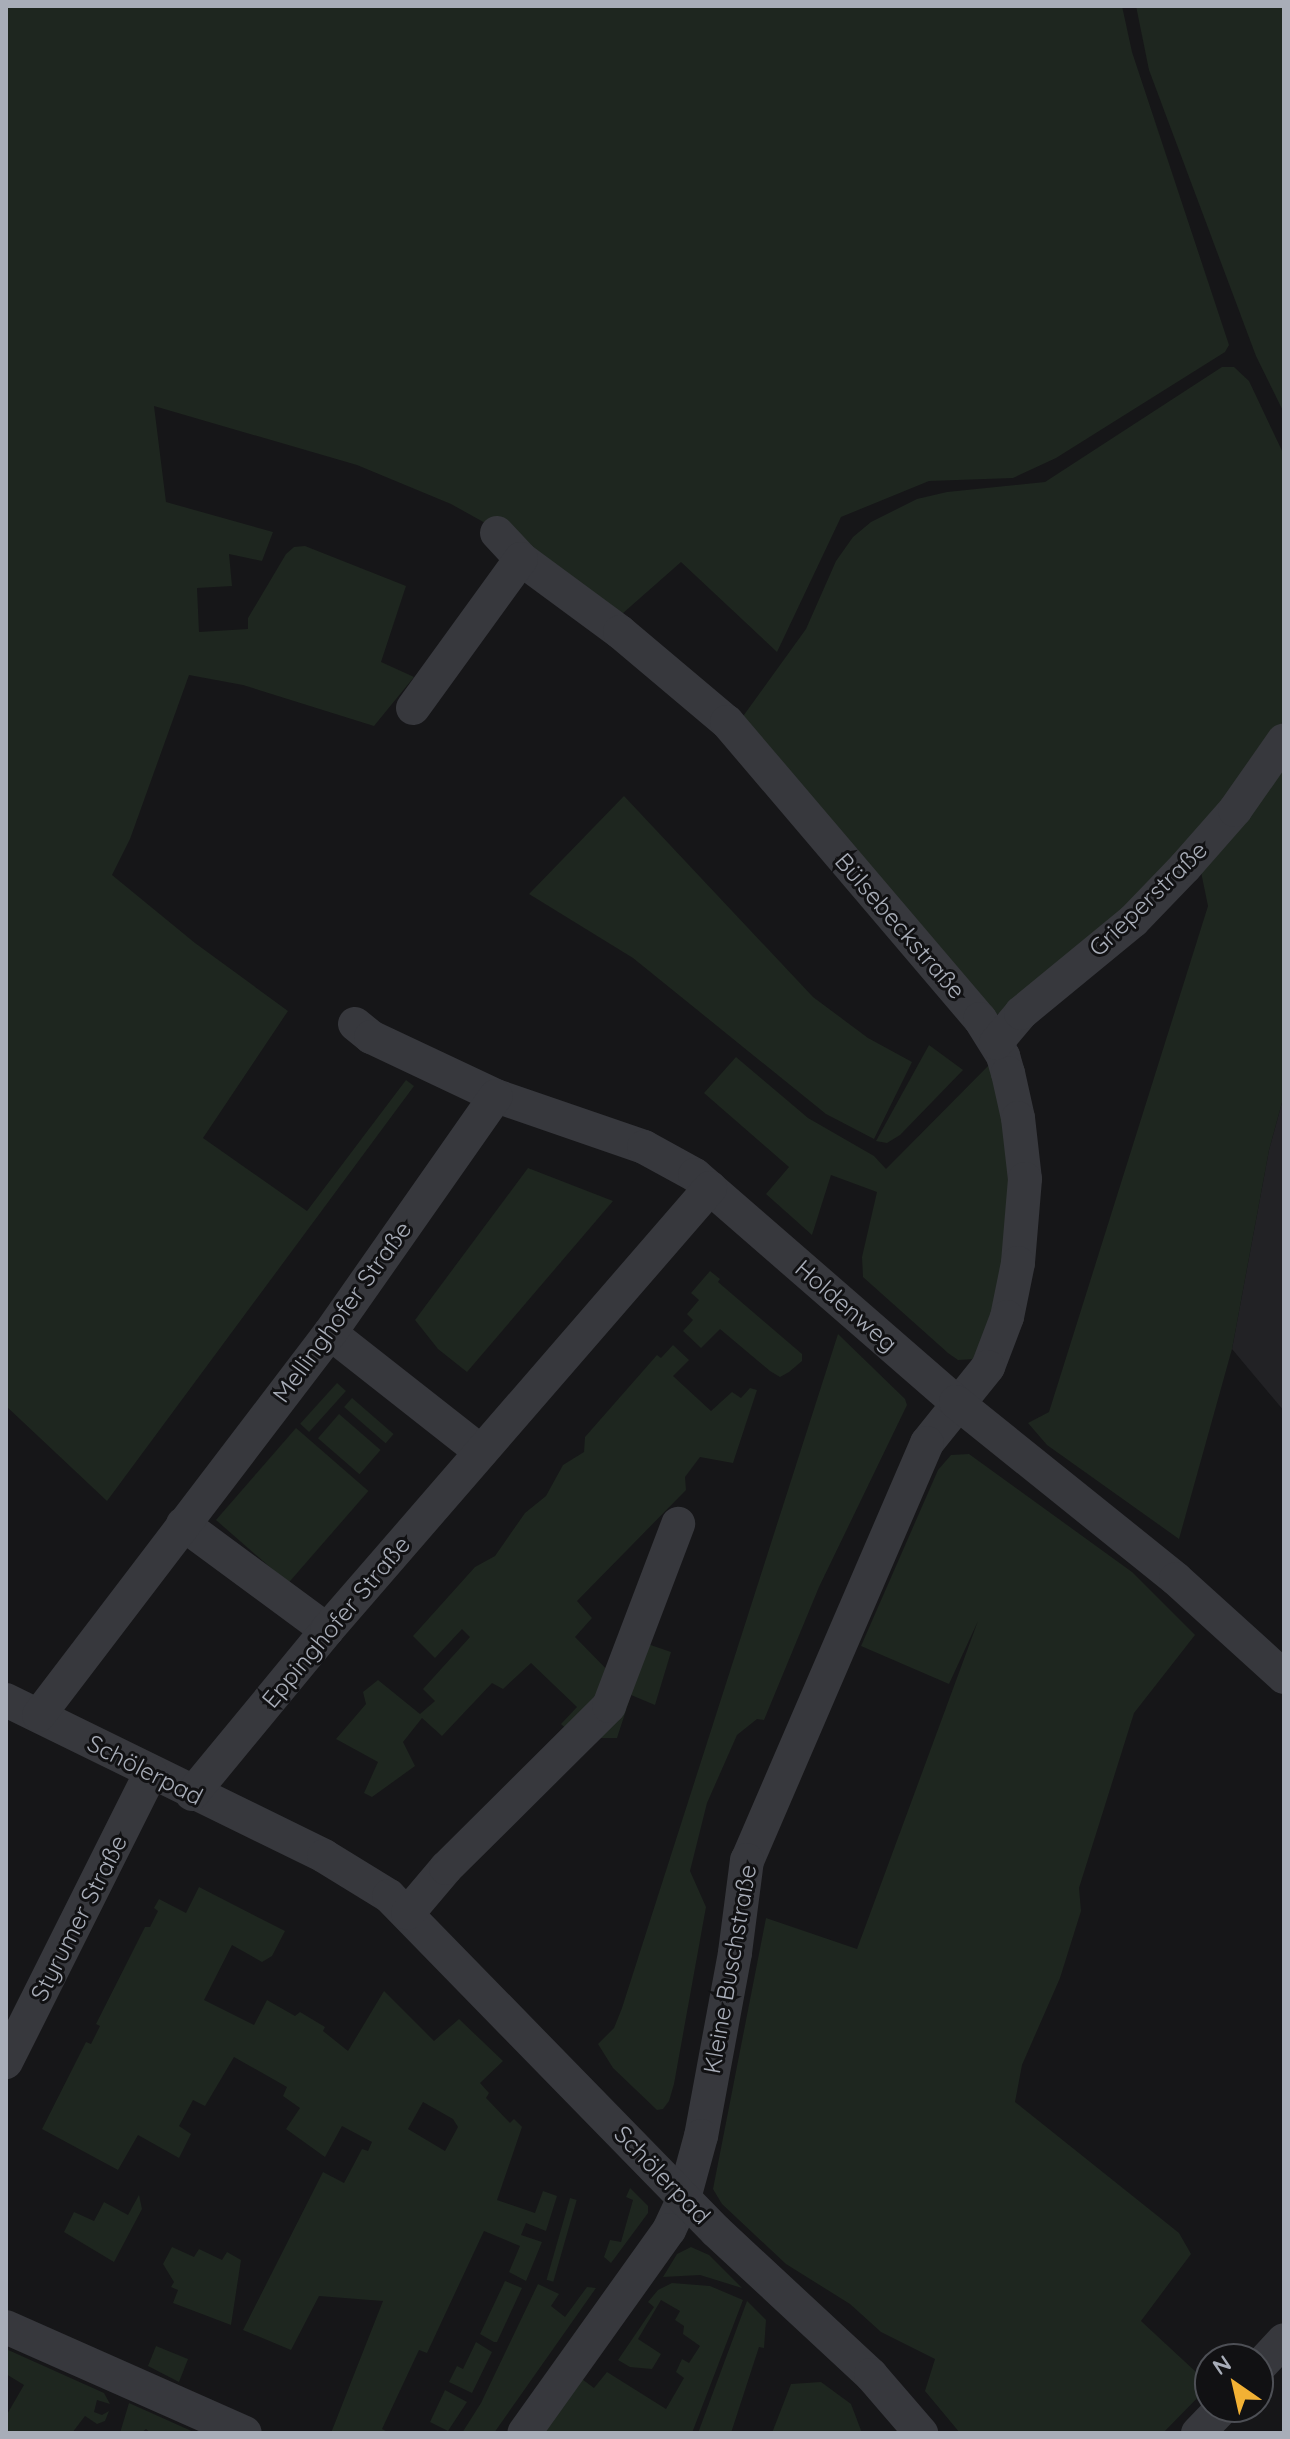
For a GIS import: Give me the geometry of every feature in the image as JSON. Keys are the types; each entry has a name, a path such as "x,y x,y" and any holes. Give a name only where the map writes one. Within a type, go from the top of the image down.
{"street":[{"name":"Bülsebeckstraße","path":"497,533 521,559 620,632 727,722 980,1019 996,1043 1014,1096 1024,1161 1018,1263 1007,1317 988,1367 956,1402"},
{"path":"413,708 521,559"},
{"name":"Grieperstraße","path":"996,1043 1021,1013 1133,921 1185,867 1235,810 1284,740"},
{"name":"Holdenweg","path":"355,1024 371,1037 496,1096 644,1147 672,1160 710,1188 956,1402 1176,1579 1284,1677"},
{"name":"Mellinghofer Straße","path":"39,1715 330,1333 496,1096"},
{"name":"Eppinghofer Straße","path":"192,1794 327,1630 710,1188"},
{"path":"330,1333 481,1452"},
{"name":"Kleine Buschstraße","path":"524,2433 669,2230 684,2198 710,2091 745,1900 747,1860 927,1443 956,1402"},
{"path":"183,1524 327,1630"},
{"path":"408,1913 446,1868 609,1706 678,1524"},
{"name":"Schölerpad","path":"6,1700 351,1870 408,1913 684,2198 857,2362 921,2433"},
{"name":"Styrumer Straße","path":"6,2062 151,1773"},
{"path":"6,2327 245,2433"}],"shaded area":[{"path":"6,6 1122,6 1132,52 1229,345 1225,352 1056,458 1013,478 929,481 841,517 777,652 681,562 622,614 487,524 451,504 357,465 154,406 166,502 273,532 262,561 229,554 232,586 197,588 199,632 248,629 248,618 286,554 294,547 305,546 406,586 381,662 414,677 374,726 243,685 189,675 130,839 112,875 195,943 288,1011 203,1138 307,1211 406,1080 414,1086 107,1501 6,1406"},
{"path":"1136,6 1284,6 1284,413 1256,356 1149,70"},
{"path":"1222,367 1234,367 1249,381 1284,455 1284,719 1256,766 1166,873 1008,1010 995,1015 741,719 806,629 836,561 853,537 871,522 917,499 947,492 1045,482"},
{"path":"1284,757 1284,1095 1269,1150 1232,1349 1179,1539 1047,1445 1028,1423 1049,1412 1208,906 1200,867"},
{"path":"624,796 813,997 868,1038 912,1062 874,1139 826,1114 633,958 529,894"},
{"path":"929,1045 963,1070 900,1135 887,1143 876,1141"},
{"path":"736,1057 808,1118 874,1156 886,1169 990,1064 1011,1157 1008,1240 988,1334 975,1359 958,1360 948,1353 863,1277 862,1257 877,1192 831,1175 812,1235 766,1194 789,1167 704,1093"},
{"path":"1284,1095 1284,1411 1232,1349 1269,1150"},
{"path":"528,1168 613,1201 467,1372 438,1349 415,1320"},
{"path":"710,1271 720,1279 718,1282 802,1354 802,1361 780,1377 720,1329 701,1348 683,1331 693,1320 687,1314 699,1300 691,1293"},
{"path":"838,1334 905,1399 907,1405 819,1587 764,1720 757,1719 737,1735 707,1803 690,1871 706,1907 674,2084 669,2101 663,2109 657,2110 613,2068 598,2044 614,2028 622,2008"},
{"path":"673,1345 689,1360 673,1376 711,1411 732,1392 741,1398 750,1388 757,1390 733,1463 700,1457 685,1477 686,1490 577,1601 592,1618 575,1637 622,1685 639,1641 671,1652 655,1705 631,1695 617,1738 576,1738 561,1724 577,1707 531,1663 503,1689 492,1683 442,1736 422,1718 403,1742 415,1766 372,1797 364,1793 378,1762 336,1739 366,1704 363,1692 378,1680 420,1714 435,1701 423,1689 470,1637 462,1629 435,1658 413,1636 475,1567 495,1556 525,1513 546,1496 563,1465 584,1452 585,1437 657,1355 661,1358"},
{"path":"337,1383 346,1391 309,1432 300,1424"},
{"path":"352,1398 394,1434 386,1443 344,1407"},
{"path":"339,1414 381,1450 360,1474 318,1438"},
{"path":"296,1428 368,1491 288,1583 216,1520"},
{"path":"969,1454 1132,1572 1195,1635 1134,1713 1079,1888 1081,1911 1060,1978 1022,2065 1015,2102 1179,2233 1191,2254 1141,2321 1194,2370 1194,2401 1163,2433 960,2433 925,2391 935,2359 881,2332 850,2304 786,2264 722,2204 713,2189 766,1918 857,1949 978,1621 949,1684 861,1646 938,1470 951,1455"},
{"path":"199,1887 285,1931 272,1956 262,1962 232,1945 204,2000 254,2025 267,2000 295,2016 300,2012 325,2027 323,2031 348,2051 384,1991 434,2041 459,2019 503,2061 480,2083 489,2093 486,2098 510,2123 514,2119 522,2127 497,2200 535,2213 543,2191 557,2196 546,2231 526,2223 521,2235 542,2242 526,2281 509,2272 520,2246 484,2231 427,2353 419,2350 382,2429 390,2433 331,2433 383,2301 319,2296 291,2350 243,2330 323,2172 344,2183 362,2149 368,2151 372,2142 342,2126 325,2157 286,2129 300,2108 283,2096 287,2087 234,2057 205,2106 193,2100 179,2126 191,2134 179,2158 138,2135 118,2170 42,2129 86,2042 91,2044 100,2026 96,2024 145,1927 150,1927 158,1911 154,1908 159,1899 186,1913","holes":["423,2102 453,2119 458,2127 445,2151 408,2129"]},
{"path":"630,2188 648,2206 648,2213 611,2263 604,2257 610,2240 621,2242 633,2200 626,2197"},
{"path":"139,2195 142,2209 114,2262 64,2232 74,2212 94,2221 104,2202 128,2215"},
{"path":"570,2198 577,2200 553,2282 547,2280"},
{"path":"172,2247 194,2257 199,2249 222,2260 227,2252 241,2260 231,2325 173,2303 178,2290 171,2287 174,2282 163,2264"},
{"path":"691,2247 709,2255 742,2288 700,2275 663,2277 677,2254"},
{"path":"505,2281 522,2288 497,2342 494,2342 480,2334"},
{"path":"672,2283 710,2286 743,2300 692,2433 541,2433 582,2379 594,2388 607,2372 666,2409 684,2378 676,2372 682,2359 689,2363 700,2346 683,2334 684,2326 675,2320 680,2311 661,2300 638,2339 661,2354 652,2369 630,2367 618,2360 654,2307 648,2302 658,2290"},
{"path":"538,2284 559,2294 551,2306 565,2317 587,2287 596,2288 494,2433 462,2433 481,2403"},
{"path":"747,2301 766,2320 764,2348 759,2347 731,2433 698,2433"},
{"path":"476,2342 492,2352 472,2393 449,2382 457,2366 463,2369"},
{"path":"156,2346 188,2359 179,2382 148,2366"},
{"path":"6,2349 104,2393 110,2404 97,2400 94,2412 102,2415 109,2411 105,2421 97,2424 85,2416 72,2433 6,2433 6,2416 24,2385 6,2374"},
{"path":"821,2382 851,2404 862,2433 772,2433 791,2384"},
{"path":"445,2390 467,2402 448,2431 430,2422"},
{"path":"129,2403 196,2433 151,2433 146,2429 141,2433 120,2433"}]}
